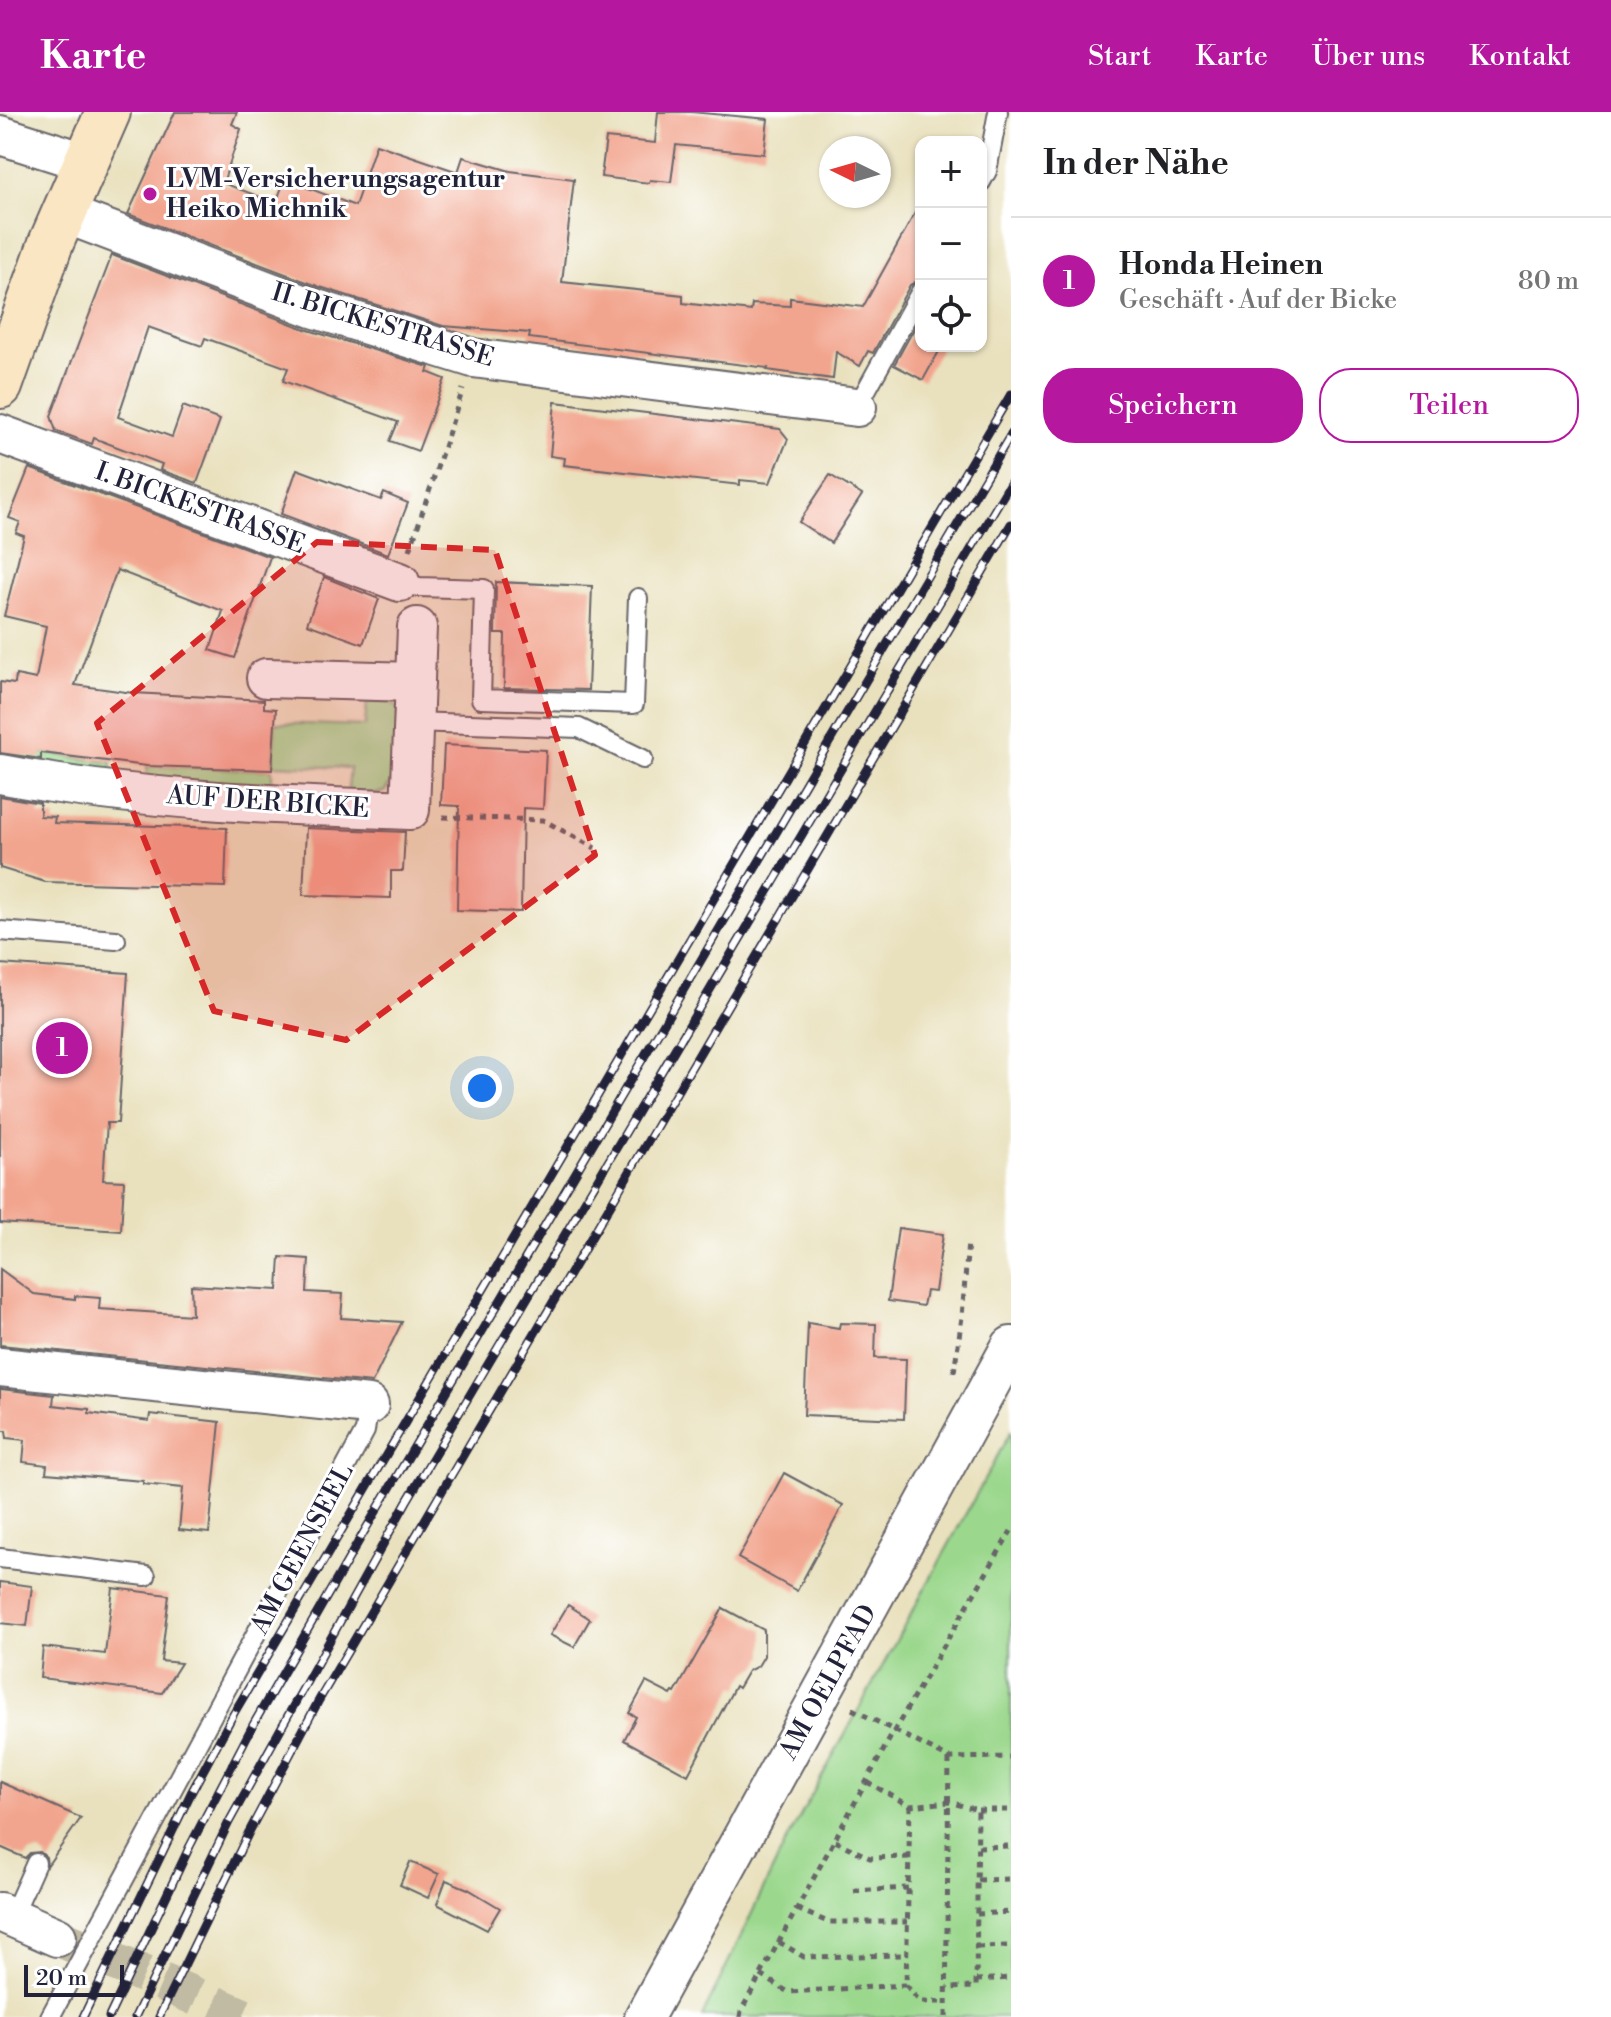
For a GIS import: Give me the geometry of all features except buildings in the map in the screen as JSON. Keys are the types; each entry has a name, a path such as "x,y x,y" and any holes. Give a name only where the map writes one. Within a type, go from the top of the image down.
{"main road":[{"path":"0,386 63,213 108,112"}],"street":[{"path":"0,135 85,162"},
{"name":"II. BICKESTRASSE","path":"63,213 313,308 473,358 857,407"},
{"name":"I. BICKESTRASSE","path":"0,434 400,582"},
{"path":"410,810 417,627"},
{"path":"266,678 415,682"},
{"name":"AUF DER BICKE","path":"0,774 64,786 260,804 410,810"},
{"name":"AM OELPFAD","path":"644,2017 1011,1346"},
{"name":"AM GEENSEEL","path":"0,1367 369,1405"},
{"path":"6,1914 57,1937"}],"lane":[{"path":"987,171 998,112"},
{"path":"857,407 915,302"},
{"path":"400,582 419,587 484,589 481,699 634,704 638,598"},
{"path":"413,722 579,728 643,759"},
{"path":"0,931 116,940"},
{"name":"AM GEENSEEL","path":"50,2017 365,1431 369,1405"},
{"path":"0,1558 146,1576"},
{"path":"6,1914 36,1863"}],"path":[{"path":"400,582 473,358"},
{"path":"410,810 419,816 543,820 595,848"},
{"path":"953,1374 962,1317 968,1242"},
{"path":"740,2017 894,1731 1011,1531"},
{"path":"823,1694 949,1758 1011,1757"},
{"path":"946,2017 949,1758"},
{"path":"867,1782 910,1806 949,1802 978,1810 1011,1810"},
{"path":"910,1806 906,1985 920,2002 947,2002"},
{"path":"946,1988 976,1987 978,1810"},
{"path":"835,1841 870,1858 909,1857"},
{"path":"978,1847 1011,1846"},
{"path":"978,1880 1011,1879"},
{"path":"854,1891 908,1888"},
{"path":"797,1909 828,1922 907,1922"},
{"path":"977,1914 1011,1912"},
{"path":"779,1942 804,1957 907,1955"},
{"path":"977,1947 1011,1946"},
{"path":"761,1975 788,1992 906,1985"},
{"path":"976,1980 1011,1978"}],"highlighted area":[{"path":"317,542 495,550 595,855 346,1040 214,1011 97,723"}],"green space":[{"path":"367,701 390,702 399,709 394,780 384,792 347,798 350,768 273,765 275,723 365,726"},
{"path":"0,747 112,763 110,779 0,763"},
{"path":"147,766 272,770 272,789 147,782"},
{"path":"1011,1431 1011,2017 702,2017 785,1844"}],"tunnel":[{"path":"57,1937 243,2017"}],"railway":[{"path":"83,2017 191,1793 234,1713 1011,394"},
{"path":"109,2017 190,1846 253,1725 1011,434"},
{"path":"135,2017 229,1822 407,1501 1011,482"},
{"path":"159,2017 249,1832 319,1700 1011,524"}],"place":[{"name":"LVM-Versicherungsagentur Heiko Michnik","path":"150,194"},
{"name":"Honda Heinen","path":"62,1048"}]}
